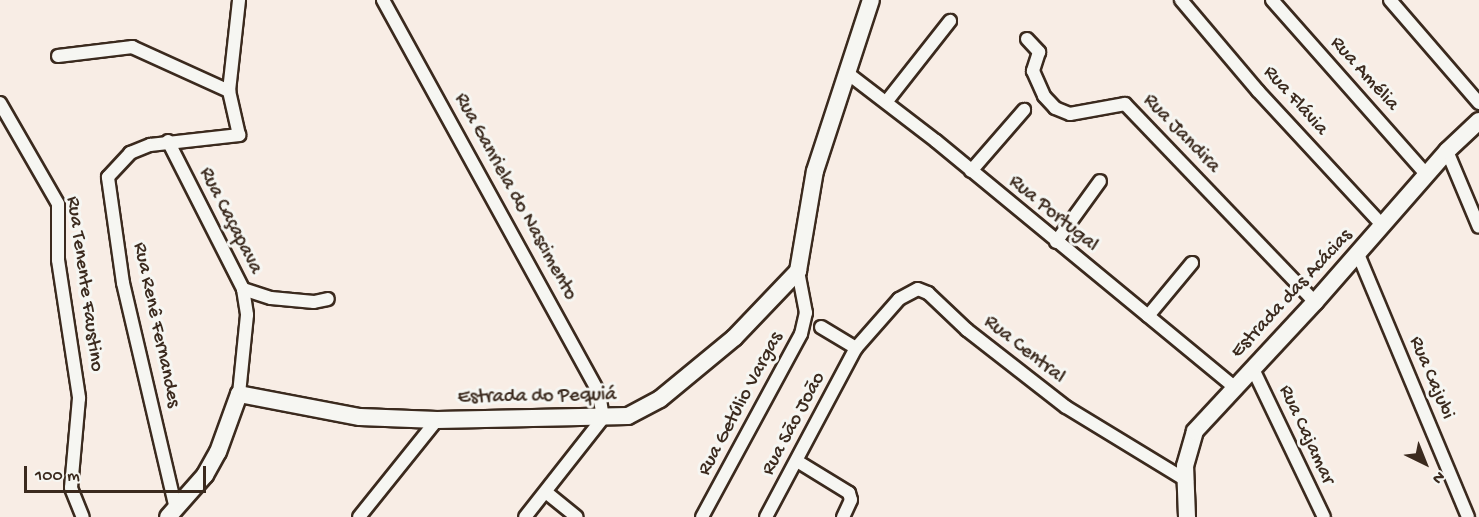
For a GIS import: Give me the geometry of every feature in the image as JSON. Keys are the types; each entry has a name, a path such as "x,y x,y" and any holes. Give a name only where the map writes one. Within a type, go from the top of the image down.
{"main road":[{"path":"798,271 815,171 868,2"},
{"name":"Estrada das Acácias","path":"1188,515 1185,466 1195,431 1315,302 1447,151 1479,121"},
{"name":"Estrada do Pequiá","path":"239,394 360,417 437,420 628,416 660,399 734,338 798,271"},
{"path":"172,513 205,475 218,452 239,394"}],"street":[{"name":"Rua Renê Fernandes","path":"172,513 123,282 108,177 130,153 168,141 239,135 229,92 239,0"},
{"name":"Rua Ganriela do Nascimento","path":"382,0 596,381 603,418"},
{"name":"Rua Flávia","path":"1181,0 1258,91 1383,226"},
{"name":"Rua Amélia","path":"1272,0 1426,174"},
{"path":"1390,0 1479,103"},
{"path":"887,101 950,21"},
{"name":"Rua Jandira","path":"1027,39 1039,52 1033,71 1044,96 1055,108 1070,114 1125,104 1315,302"},
{"path":"58,56 132,47 229,92"},
{"name":"Rua Portugal","path":"846,72 887,101 1234,387"},
{"name":"Rua Tenente Faustino","path":"0,103 58,204 58,260 79,398 71,488 83,517"},
{"path":"971,171 1024,110"},
{"name":"Rua Caçapava","path":"168,141 243,289 248,315 239,394"},
{"path":"1447,151 1479,227"},
{"path":"1056,242 1100,181"},
{"name":"Rua Cajubi","path":"1358,254 1468,517"},
{"path":"1148,316 1192,263"},
{"name":"Rua Getúlio Vargas","path":"702,517 801,334 806,313 798,271"},
{"path":"243,289 271,298 314,302 328,299"},
{"name":"Rua Central","path":"856,348 899,299 923,289 967,330 1066,407 1187,481"},
{"path":"821,327 856,348"},
{"name":"Rua São João","path":"766,517 798,461 856,348"},
{"name":"Rua Cajamar","path":"1253,369 1324,517"},
{"path":"525,517 547,493 603,418"},
{"path":"359,517 437,420"},
{"path":"798,461 849,493 851,500 843,517"},
{"path":"547,493 577,517"}]}
